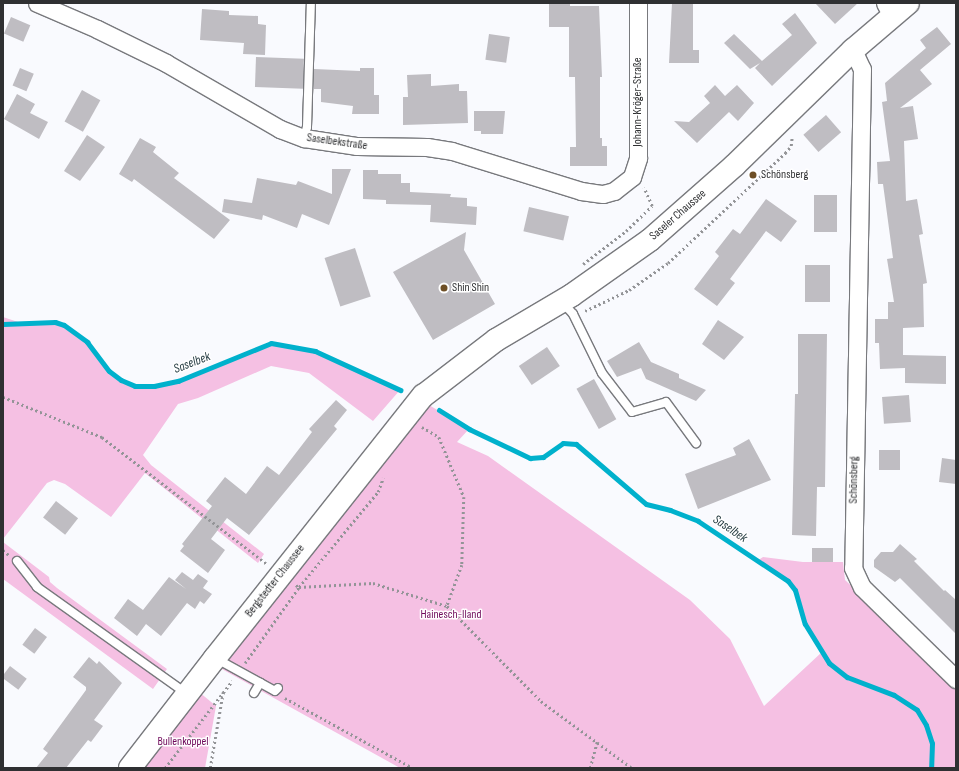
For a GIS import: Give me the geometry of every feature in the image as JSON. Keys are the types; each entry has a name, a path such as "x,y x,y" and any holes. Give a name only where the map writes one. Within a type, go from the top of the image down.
{"main road":[{"name":"Saseler Chaussee","path":"424,396 485,348 567,308 650,240 782,120 895,7"},
{"name":"Bergstedter Chaussee","path":"130,768 281,574 424,396"}],"street":[{"name":"Saselbekstraße","path":"37,3 97,29 166,63 280,129 304,138 357,146 427,146 476,157 592,194 614,191 632,177"},
{"name":"Johann-Kröger-Straße","path":"632,177 638,158 638,3"},
{"name":"Schönsberg","path":"853,50 862,69 853,568 862,588 956,679"}],"lane":[{"path":"304,138 307,127 311,3"},
{"path":"567,308 602,373 632,412 666,402 696,443"},
{"path":"17,562 37,587 187,695"},
{"path":"215,658 239,672 276,690"},
{"path":"254,693 260,683"}],"path":[{"path":"567,308 630,290 668,264 722,214 791,146 792,136 782,120"},
{"path":"582,268 584,261 626,231 652,206 644,189 632,177"},
{"path":"3,396 102,437 299,587 372,584 447,606 541,701 597,742 620,761 632,768"},
{"path":"406,417 439,437 464,497 462,565 447,606"},
{"path":"165,768 239,672"},
{"path":"276,690 413,768"},
{"path":"210,768 223,692"},
{"path":"590,768 597,742"},
{"path":"168,768 169,763"}],"green space":[{"path":"3,317 24,324 55,322 64,325 87,342 109,371 121,380 135,386 154,386 178,381 271,343 315,351 400,390 373,421 309,373 271,366 198,398 178,404 143,455 151,465 264,554 258,563 145,473 111,517 65,484 54,480 47,483 3,539"},
{"name":"Hainesch-Iland","path":"429,405 469,429 457,442 488,456 690,600 730,639 764,706 822,652 805,624 793,586 757,561 763,557 803,562 843,562 845,580 956,684 956,768 400,768 211,663"},
{"path":"3,542 49,577 50,582 57,588 167,669 153,689 3,579"},
{"name":"Bullenkoppel","path":"193,687 216,706 205,768 131,768"}],"building":[{"path":"570,3 570,6 599,6 602,77 600,77 600,138 602,138 602,146 607,146 607,166 570,166 570,147 576,147 575,77 569,77 569,27 549,27 549,4"},
{"path":"672,3 693,3 693,50 699,50 699,63 669,63"},
{"path":"815,3 858,3 835,24"},
{"path":"202,9 229,11 229,15 258,16 258,24 266,25 265,55 243,54 244,43 200,40"},
{"path":"795,13 817,43 772,86 755,68 760,63 750,69 724,43 734,34 762,61 792,35 782,24"},
{"path":"11,17 30,25 23,42 4,34"},
{"path":"937,27 951,44 920,70 932,84 900,108 913,106 918,139 904,141 906,201 917,199 923,234 919,235 927,283 923,284 924,327 903,328 903,355 946,356 946,384 905,383 905,368 880,369 879,343 875,343 875,319 888,319 888,302 894,302 887,259 893,258 883,184 878,184 877,162 890,161 882,102 887,101 885,83 926,48 920,40"},
{"path":"489,34 510,37 506,63 485,60"},
{"path":"256,57 304,59 303,89 255,87"},
{"path":"20,68 34,74 26,91 13,85"},
{"path":"360,68 374,68 374,95 379,95 379,114 352,114 353,106 321,102 321,89 314,89 314,69 360,71"},
{"path":"431,74 431,86 459,84 459,91 467,91 468,123 403,125 403,97 408,97 407,75"},
{"path":"715,85 725,96 737,85 754,103 738,121 729,112 697,143 674,121 689,122 710,103 704,96"},
{"path":"82,90 100,100 83,132 65,121"},
{"path":"17,94 35,104 30,113 48,122 39,139 4,119"},
{"path":"474,111 505,111 503,134 481,134 481,131 474,131"},
{"path":"826,115 841,132 818,152 803,135"},
{"path":"87,135 105,147 80,181 64,171"},
{"path":"140,138 156,147 153,152 179,173 174,178 230,220 214,239 134,179 132,182 119,174"},
{"path":"332,169 351,169 329,225 302,214 297,228 263,215 262,220 222,212 224,199 252,203 257,178 296,185 298,181 332,194"},
{"path":"363,170 378,170 378,174 401,174 401,183 410,183 410,192 451,194 450,197 467,198 467,206 477,207 476,225 430,222 431,205 386,204 386,200 363,199"},
{"path":"814,195 837,195 837,232 814,232"},
{"path":"766,199 797,221 781,242 766,231 730,279 735,283 717,306 694,289 719,256 715,252 733,229 740,234"},
{"path":"529,207 569,216 563,241 523,231"},
{"name":"Shin Shin","path":"466,232 464,250 495,304 433,340 393,272"},
{"path":"355,248 371,297 340,306 325,258"},
{"path":"805,265 830,265 830,302 805,302"},
{"path":"718,320 744,337 724,360 702,344"},
{"path":"798,334 827,334 825,487 817,487 816,536 792,535 795,394 798,394"},
{"path":"639,342 651,362 679,374 679,378 706,390 696,401 646,379 641,368 617,377 607,361"},
{"path":"547,347 560,366 532,385 519,366"},
{"path":"594,379 616,419 599,429 577,389"},
{"path":"909,395 911,422 884,424 882,397"},
{"path":"336,400 347,410 334,426 337,429 249,535 227,518 211,539 225,550 208,573 180,551 184,546 182,544 212,506 206,501 225,477 246,494 267,466 279,475 312,432 309,429"},
{"path":"749,439 771,480 698,509 685,474 736,455 733,448"},
{"path":"879,450 900,450 900,470 879,470"},
{"path":"942,458 956,460 956,484 939,482"},
{"path":"56,501 78,518 65,535 43,518"},
{"path":"900,544 917,559 914,561 944,591 945,590 956,600 956,634 900,578 895,582 874,567 874,560 881,552 893,552"},
{"path":"812,548 833,548 833,562 812,562"},
{"path":"182,572 193,580 198,574 208,581 203,588 212,594 204,604 200,601 195,609 187,603 161,636 146,624 137,636 114,618 128,599 143,610 169,577 186,589 175,580"},
{"path":"35,628 47,637 34,654 22,645"},
{"path":"89,657 97,664 99,661 122,683 94,720 103,726 91,742 88,740 66,768 36,768 48,753 43,749 86,690 86,687 73,677"},
{"path":"10,666 27,679 18,690 3,678 3,675"}],"waterway":[{"name":"Saselbek","path":"3,324 55,322 64,325 87,342 109,371 121,380 135,386 154,386 178,381 271,343 315,351 400,390"},
{"name":"Saselbek","path":"439,410 469,429 530,458 543,457 563,443 576,444 646,504 670,510 698,521 788,581 795,590 805,624 829,663 847,677 894,695 917,710 926,725 932,743 931,768"}],"place":[{"name":"Schönsberg","path":"753,175"},
{"name":"Shin Shin","path":"444,288"}]}
